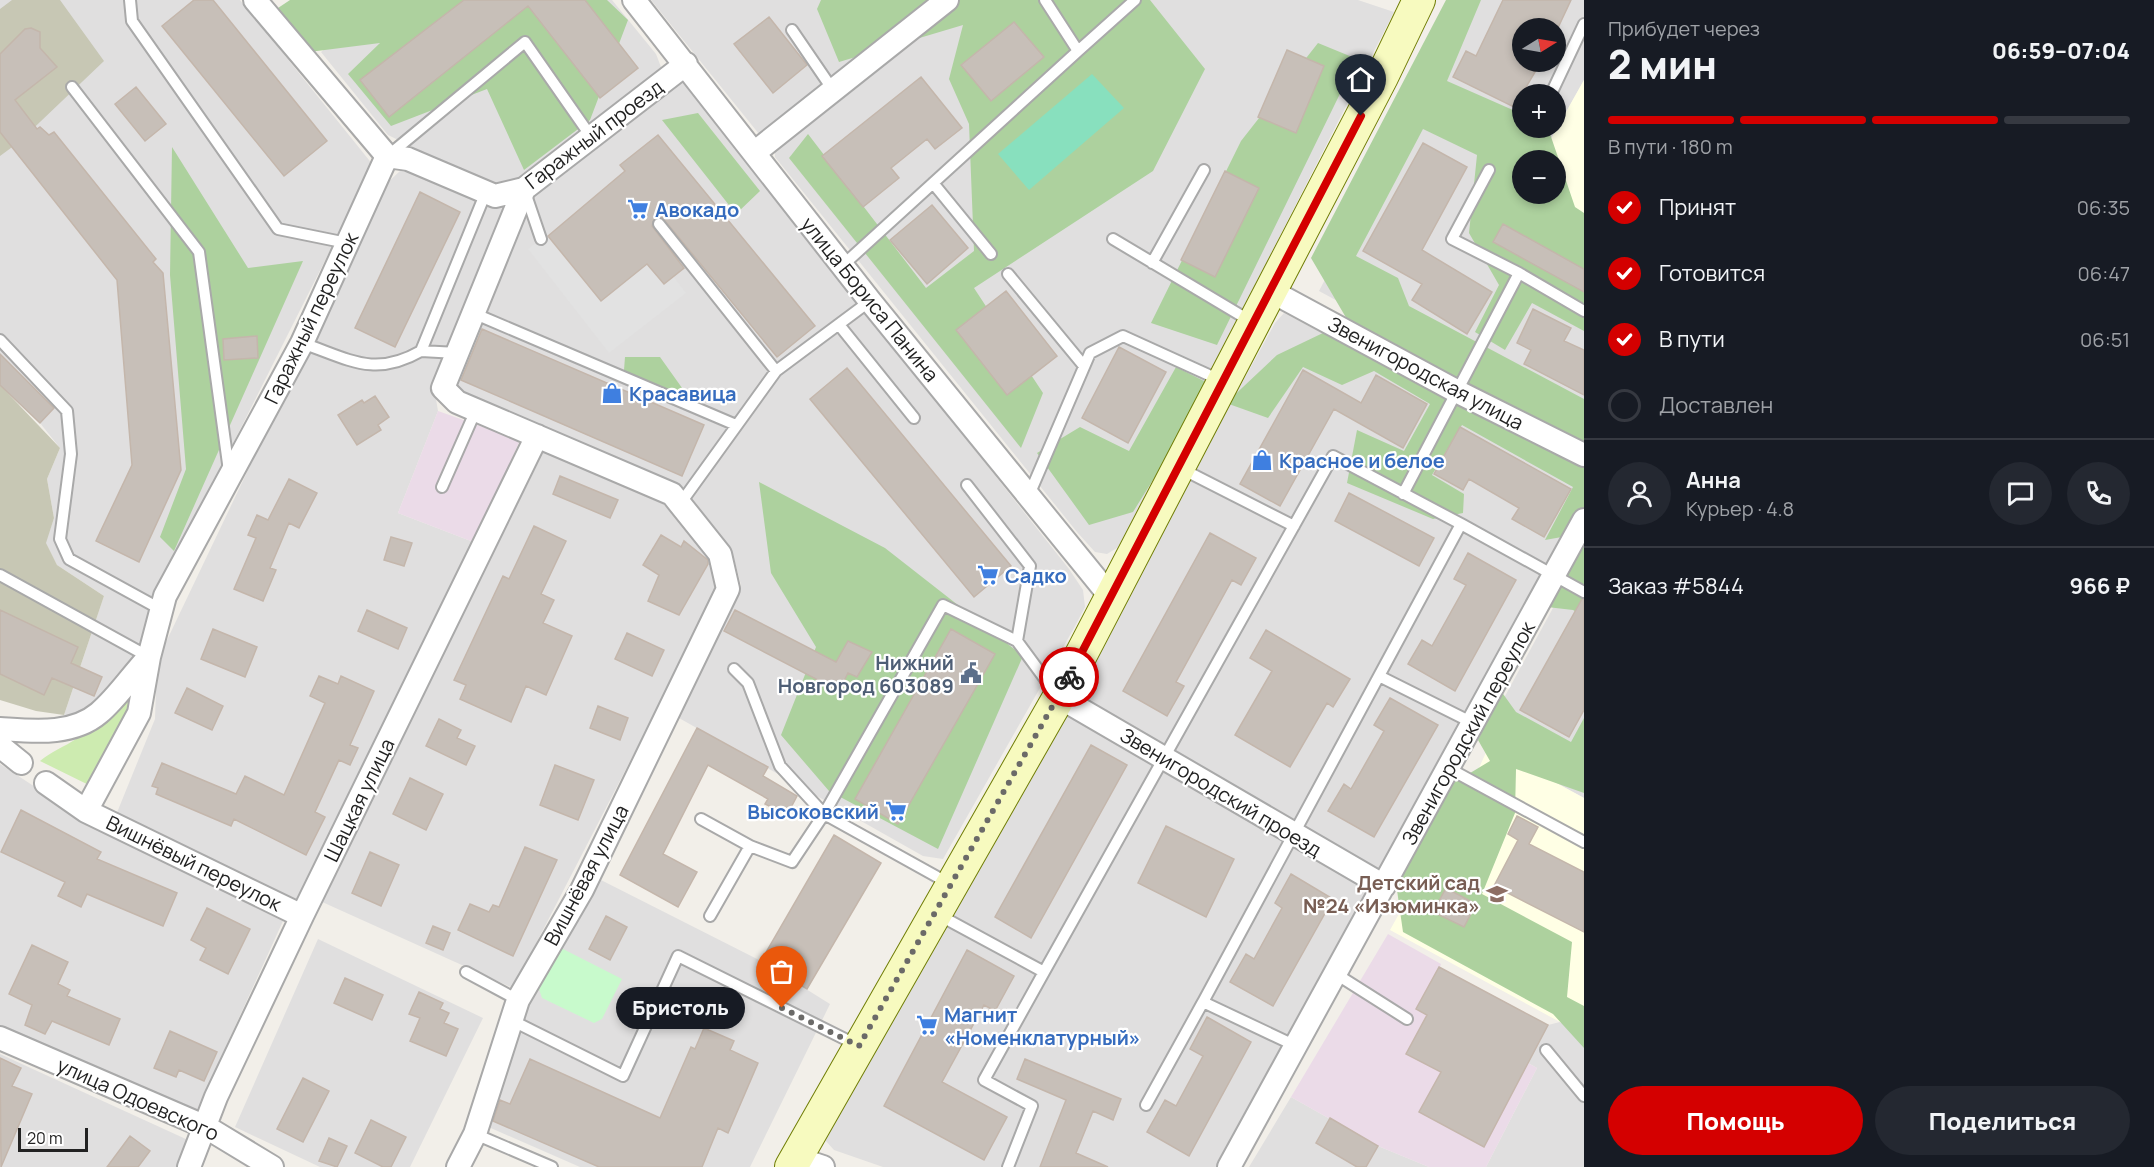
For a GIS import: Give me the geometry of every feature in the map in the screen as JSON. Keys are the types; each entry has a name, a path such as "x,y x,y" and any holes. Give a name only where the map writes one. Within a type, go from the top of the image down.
{"street":[{"path":"255,0 387,156"},
{"name":"улица Бориса Панина","path":"634,0 870,301 1110,596"},
{"path":"754,153 947,0"},
{"path":"803,1164 859,1046 1059,697 1179,468 1252,322 1382,77 1414,1"},
{"name":"Гаражный проезд","path":"387,156 408,159 495,196 524,189 686,64"},
{"name":"Гаражный переулок","path":"230,477 302,343 387,156"},
{"path":"524,189 443,388 457,402 672,494 680,504"},
{"name":"Звенигородская улица","path":"1269,290 1458,392 1584,455"},
{"name":"Шацкая улица","path":"189,1167 216,1096 537,436"},
{"name":"Вишнёвый переулок","path":"86,811 139,713 149,657 165,596 230,477"},
{"name":"Вишнёвая улица","path":"458,1167 475,1134 514,1010 582,890 728,589 720,554 680,504"},
{"name":"Звенигородский переулок","path":"1229,1167 1584,520"},
{"path":"0,729 49,731 77,726 99,713 149,657"},
{"name":"Звенигородский проезд","path":"1059,697 1166,757 1294,836 1384,886"},
{"path":"0,746 21,763"},
{"name":"Вишнёвый переулок","path":"46,783 86,811 302,916"},
{"name":"улица Одоевского","path":"0,1038 206,1127 272,1167"}],"lane":[{"path":"130,0 132,21 278,229 347,243"},
{"path":"1045,0 1078,51"},
{"path":"843,266 1135,0"},
{"path":"1556,84 1584,24"},
{"path":"792,30 834,90"},
{"path":"387,156 525,42 592,138"},
{"path":"72,87 199,252 230,477"},
{"path":"1152,263 1204,170"},
{"path":"1489,170 1452,239 1519,273 1584,311"},
{"path":"933,183 991,254"},
{"path":"524,189 541,239"},
{"path":"421,351 486,192"},
{"path":"658,224 776,371"},
{"path":"1113,239 1252,322"},
{"path":"1403,494 1519,273"},
{"path":"1008,274 1084,366"},
{"path":"680,504 776,371 840,326 870,301"},
{"path":"473,313 736,425"},
{"path":"840,326 914,418"},
{"path":"1029,495 1089,352 1124,336 1222,381"},
{"path":"0,340 68,411 71,454 60,539 69,559 162,610"},
{"path":"302,343 371,367 402,362 421,351 457,353"},
{"path":"442,487 476,410"},
{"path":"1008,1167 1032,1106 984,1080 1333,456 1584,592"},
{"path":"1179,468 1294,526"},
{"path":"967,485 1030,566 1017,641"},
{"path":"1146,1105 1381,677 1461,524"},
{"path":"0,575 149,657"},
{"path":"701,819 750,846 792,862 824,814 943,605 1017,641 1059,697"},
{"path":"734,669 748,683 780,766 824,814 950,884"},
{"path":"1381,677 1473,723"},
{"path":"1448,768 1584,842"},
{"path":"710,916 750,846"},
{"path":"934,912 1044,972"},
{"path":"466,972 514,1010 623,1076 678,956 859,1046"},
{"path":"1336,974 1407,1019"},
{"path":"1203,1002 1297,1046"},
{"path":"1546,1050 1584,1096"},
{"path":"475,1134 552,1167"}],"shaded area":[{"path":"0,0 240,0 373,165 168,573 134,663 85,716 64,715 104,596 57,565 45,543 54,518 47,479 60,448 40,423 0,385"},
{"path":"12,0 60,0 104,61 19,142 0,156 0,9"},
{"path":"384,0 612,0 656,54 661,67 655,80 528,177 499,185 487,184 388,135 321,52"},
{"path":"651,0 934,0 759,134"},
{"path":"962,0 1358,0 1394,12 1132,526 1117,548 1107,554 1095,552 1077,532 775,157 775,148"},
{"path":"1471,0 1584,0 1584,80 1566,112 1566,84 1512,84 1512,138 1551,138 1545,150 1512,150 1512,193 1503,223 1584,269 1584,434 1319,291"},
{"path":"1584,80 1584,269 1503,224 1516,204 1566,204 1566,150 1545,150 1551,138 1566,138 1566,112"},
{"path":"674,82 684,82 1069,569 1083,590 1085,607 943,859 923,856 679,718 741,585 732,551 696,504 676,487 459,396 450,386 533,191"},
{"path":"400,171 415,172 506,209 434,387 438,411 398,513 476,543 298,903 116,815 155,719 157,661 383,187"},
{"path":"547,234 601,301 647,264 663,284 673,276 686,293 609,353 528,249"},
{"path":"1284,313 1581,469 1584,500 1216,1167 883,1167 834,1150 825,1140 1275,323"},
{"path":"0,385 60,448 47,479 54,518 46,543 57,565 104,596 64,715 36,711 0,700"},
{"path":"438,411 520,440 476,543 398,513"},
{"path":"544,451 663,504 713,555 722,583 513,988 320,901"},
{"path":"1584,551 1584,798 1489,746 1486,731"},
{"name":"Детский сад №24 «Изюминка»","path":"1489,746 1584,798 1584,1035 1390,930 1473,781"},
{"path":"0,764 104,832 283,921 197,1110 0,1028"},
{"path":"597,878 761,961 830,1004 750,1167 580,1167 484,1125 526,1012"},
{"path":"1388,934 1441,964 1440,967 1548,1025 1528,1063 1537,1068 1486,1167 1429,1167 1378,1146 1291,1097"},
{"path":"318,939 483,1018 410,1167 320,1167 235,1127"},
{"path":"1560,1022 1584,1035 1584,1167 1486,1167 1537,1068 1528,1063 1548,1025"},
{"path":"0,1054 188,1140 176,1167 0,1167"},
{"path":"1291,1097 1378,1146 1429,1167 1249,1167"}],"green space":[{"path":"290,0 607,0 628,20 590,120 524,170 487,89 391,126 348,74 380,43 309,52 275,10"},
{"path":"821,0 1150,0 1205,69 1153,171 974,288 1043,393 1021,448 789,158 808,134 926,288 974,251 969,124 949,79 963,25 839,62 817,9"},
{"path":"1446,0 1481,0 1447,81 1512,110 1512,138 1551,138 1556,150 1512,150 1512,204 1566,204 1566,181 1575,207 1584,213 1584,331 1532,303 1505,350 1475,332 1499,285 1469,233 1477,155 1423,129 1356,256 1398,278 1409,306 1584,399 1584,533 1545,540 1573,487 1462,425 1432,475 1464,494 1463,513 1433,519 1347,483 1357,430 1404,451 1430,404 1374,371 1342,385 1303,367 1268,418 1226,403 1277,355 1348,321 1311,258"},
{"path":"1318,43 1357,59 1217,345 1151,323 1241,141"},
{"path":"1092,74 1124,108 1029,190 998,154"},
{"path":"698,113 760,191 736,214 662,120"},
{"path":"172,147 248,268 303,261 174,551 160,537 186,469 170,275"},
{"path":"625,357 660,357 702,416 623,383"},
{"path":"1176,367 1212,385 1133,512 1089,525 1037,453 1080,427 1129,451"},
{"path":"759,482 885,548 1023,656 938,849 829,791 781,735 816,647 771,573"},
{"path":"1584,539 1584,616 1573,610 1547,607"},
{"path":"145,667 103,792 40,761 96,724"},
{"name":"Детский сад №24 «Изюминка»","path":"1501,691 1516,712 1571,742 1584,718 1584,793 1516,769 1515,813 1482,894 1572,942 1567,997 1584,1006 1584,1048 1553,1014 1403,932 1397,890 1415,841 1447,787 1490,761 1478,740"},
{"path":"561,948 622,979 602,1019 594,1023 542,998 539,989"}],"building":[{"path":"194,0 213,0 327,141 284,176 162,26"},
{"path":"464,0 585,0 638,68 600,98 528,6 389,117 360,80"},
{"path":"1503,0 1571,0 1563,18 1512,18 1512,72 1535,72 1528,84 1512,84 1512,106 1453,77 1466,51 1476,56"},
{"path":"769,17 807,65 773,93 734,44"},
{"path":"1014,22 1044,57 991,101 961,65"},
{"path":"31,28 40,32 40,48 57,67 15,100 37,129 40,127 49,135 54,132 156,259 153,262 163,273 181,470 139,562 96,541 132,465 117,280 0,132 0,54 25,29"},
{"path":"1287,50 1324,66 1296,133 1258,117"},
{"path":"921,77 962,128 935,149 927,139 891,168 899,178 863,207 822,156"},
{"path":"136,87 166,124 145,141 115,104"},
{"path":"658,135 815,326 777,357 662,217 654,219 652,226 684,268 664,284 647,264 601,301 548,236 625,171 620,165"},
{"path":"1423,143 1467,167 1422,250 1492,292 1467,334 1412,300 1422,284 1363,251"},
{"path":"1225,171 1259,188 1215,277 1181,260"},
{"path":"420,192 460,212 395,347 355,328"},
{"path":"932,205 968,248 927,284 890,240"},
{"path":"1503,224 1584,269 1584,292 1493,242"},
{"path":"1006,291 1057,356 1007,395 956,330"},
{"path":"1533,309 1571,328 1564,341 1584,350 1584,395 1524,364 1531,350 1517,343"},
{"path":"482,329 704,425 682,476 461,380"},
{"path":"257,336 258,358 224,360 223,339"},
{"path":"1119,347 1166,372 1128,443 1082,418"},
{"path":"0,354 54,408 40,423 0,385"},
{"path":"847,368 1011,566 974,597 810,399"},
{"path":"1303,370 1361,403 1376,375 1427,404 1403,448 1334,409 1280,506 1240,484"},
{"path":"375,396 389,417 378,425 381,430 357,445 338,415 362,400 364,403"},
{"path":"1460,427 1571,489 1544,537 1512,519 1519,508 1469,479 1463,490 1434,474"},
{"path":"560,476 618,500 610,518 553,494"},
{"path":"289,479 317,493 299,528 289,523 270,568 276,570 263,601 234,589 256,538 248,535 257,515 268,520"},
{"path":"1349,493 1434,538 1419,566 1335,521"},
{"path":"534,526 566,541 541,594 554,600 543,623 572,636 546,695 526,686 511,722 460,699 466,685 454,680 503,576 509,579"},
{"path":"1210,533 1256,558 1241,585 1232,580 1176,682 1184,686 1167,716 1123,691"},
{"path":"661,535 681,547 684,541 708,560 708,564 679,615 648,601 659,575 643,565"},
{"path":"391,537 412,543 404,566 384,560"},
{"path":"1468,553 1516,580 1455,691 1408,664 1422,640 1432,646 1466,585 1454,579"},
{"path":"1584,599 1584,710 1569,737 1520,710"},
{"path":"0,610 78,647 71,663 102,677 94,696 52,678 44,695 0,674"},
{"path":"367,610 407,628 398,649 358,631"},
{"path":"735,610 836,662 848,641 872,652 857,677 848,673 839,691 724,631"},
{"path":"213,629 257,647 245,677 201,659"},
{"path":"951,629 995,654 898,824 855,799"},
{"path":"1266,630 1350,679 1333,707 1327,703 1290,767 1235,735 1272,671 1250,658"},
{"path":"627,633 664,650 652,676 615,659"},
{"path":"319,676 338,684 341,676 374,691 350,745 358,748 350,765 339,760 315,812 325,817 306,855 234,819 231,826 156,794 158,788 152,786 162,763 236,794 245,776 284,795 325,703 310,696"},
{"path":"187,688 223,706 212,730 175,713"},
{"path":"1390,698 1438,725 1374,837 1328,811 1344,784 1351,789 1384,731 1374,725"},
{"path":"598,706 628,718 620,740 590,728"},
{"path":"439,719 461,730 457,738 475,746 466,765 426,746"},
{"path":"697,728 768,767 763,776 797,796 787,815 765,804 768,799 708,765 663,854 697,872 678,907 620,875"},
{"path":"1091,745 1127,765 1031,938 995,917"},
{"path":"555,765 594,780 578,820 540,805"},
{"path":"410,778 443,794 426,830 393,814"},
{"path":"21,810 101,852 97,859 177,893 163,926 87,894 81,907 58,896 65,882 1,852"},
{"path":"1517,816 1538,827 1529,844 1584,872 1584,932 1494,886 1518,840 1508,834"},
{"path":"1166,826 1234,859 1206,917 1138,883"},
{"path":"834,835 881,863 807,989 761,961"},
{"path":"525,847 557,860 513,956 458,930 470,904 489,912 493,905 499,907"},
{"path":"370,852 399,865 381,906 352,893"},
{"path":"1291,874 1333,899 1273,1006 1230,982 1246,954 1254,959 1282,908 1275,903"},
{"path":"1446,888 1476,904 1464,927 1433,912"},
{"path":"207,908 250,929 228,974 200,960 206,948 191,940"},
{"path":"606,916 627,927 610,960 589,949"},
{"path":"433,926 450,933 443,950 426,943"},
{"path":"32,945 68,962 58,984 70,990 67,996 120,1019 109,1045 52,1021 45,1034 25,1025 32,1005 9,994"},
{"path":"967,950 1014,976 995,1011 984,1005 942,1082 1007,1117 984,1160 884,1106"},
{"path":"1439,967 1548,1025 1484,1147 1419,1112 1441,1072 1406,1054 1427,1015 1416,1009"},
{"path":"345,978 383,995 372,1020 334,1003"},
{"path":"419,992 443,1003 440,1009 449,1013 444,1023 458,1029 446,1056 410,1041 420,1018 409,1014"},
{"path":"1207,1017 1251,1042 1189,1156 1147,1132 1165,1100 1176,1106 1203,1056 1190,1049"},
{"path":"704,1028 734,1041 730,1050 758,1063 728,1133 718,1128 702,1167 599,1167 493,1121 500,1100 510,1104 530,1059 660,1118 691,1047 695,1049"},
{"path":"170,1031 217,1052 204,1081 179,1070 176,1077 154,1068"},
{"path":"0,1058 21,1068 12,1086 32,1094 1,1167"},
{"path":"1025,1059 1121,1099 1113,1120 1093,1111 1076,1153 1108,1167 1040,1167 1066,1100 1017,1079"},
{"path":"303,1078 329,1091 303,1142 277,1129"},
{"path":"1330,1118 1378,1146 1366,1167 1357,1167 1316,1143"},
{"path":"371,1120 406,1137 391,1167 383,1167 355,1153"},
{"path":"130,1136 150,1151 138,1167 107,1167"},
{"path":"329,1138 347,1146 337,1167 319,1161"}],"way so far":[{"path":"782,1008 859,1046 1069,677"}],"place":[{"name":"Авокадо","path":"638,209"},
{"name":"Красавица","path":"612,393"},
{"name":"Красное и белое","path":"1262,460"},
{"name":"Садко","path":"988,575"},
{"name":"Нижний Новгород 603089","path":"971,673"},
{"name":"Высоковский","path":"896,811"},
{"name":"Детский сад №24 «Изюминка»","path":"1497,894"},
{"name":"Бристоль","path":"782,1008"},
{"name":"Магнит «Номенклатурный»","path":"927,1025"}],"route":[{"path":"1069,677 1361,116"}]}
